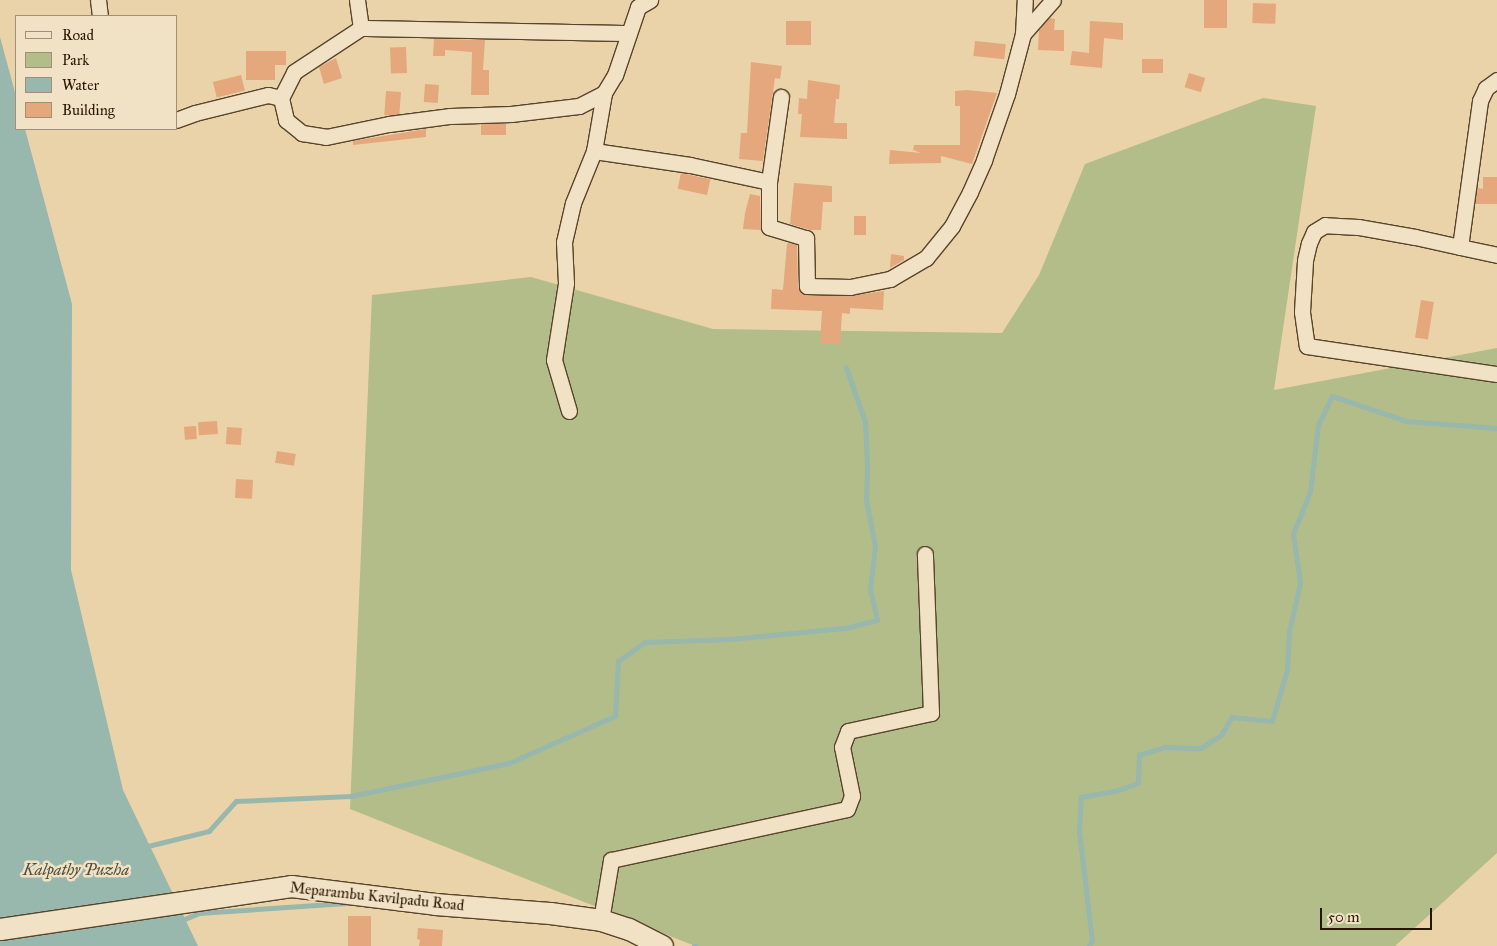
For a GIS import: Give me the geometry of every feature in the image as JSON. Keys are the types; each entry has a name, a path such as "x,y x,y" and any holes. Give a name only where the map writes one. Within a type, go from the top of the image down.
{"main road":[{"name":"Meparambu Kavilpadu Road","path":"0,929 291,886 435,904 550,912 601,920 629,929 662,946"}],"street":[{"path":"98,0 100,15"},
{"path":"357,0 361,28"},
{"path":"568,411 554,360 566,283 564,242 573,203 594,151 604,93 615,74 638,8 650,0"},
{"path":"781,97 769,182 769,227 806,238 807,286 850,287 890,279 926,258 952,226 970,192 984,160 1007,94 1023,34 1025,0"},
{"path":"1023,34 1053,0"},
{"path":"604,93 579,106 511,114 450,116 389,124 326,137 302,132 286,120 282,98 294,72 361,28 629,33"},
{"path":"1460,247 1480,101 1486,88 1497,80"},
{"path":"178,119 195,113 268,95 282,98"},
{"path":"594,151 690,165 769,182"},
{"path":"1497,255 1415,237 1325,225 1314,232 1305,261 1302,312 1307,346 1497,374"},
{"path":"601,920 611,860 847,809 852,796 842,746 848,731 931,713 925,554"}],"green space":[{"path":"1263,98 1316,106 1274,390 1497,348 1497,853 1395,946 695,946 350,809 372,295 531,277 713,329 1002,333 1039,275 1085,164"}],"water":[{"name":"Kalpathy Puzha","path":"0,37 15,92 15,130 25,130 72,304 71,570 123,790 198,946 0,946"}],"building":[{"path":"1204,0 1227,0 1227,28 1204,28"},
{"path":"1253,3 1276,4 1275,24 1252,23"},
{"path":"1049,18 1055,19 1054,30 1064,30 1064,51 1038,50 1039,30"},
{"path":"786,21 811,21 811,45 786,45"},
{"path":"1090,21 1123,23 1123,40 1104,38 1102,68 1070,65 1072,51 1089,53"},
{"path":"434,39 485,40 483,70 489,70 489,95 471,95 472,52 445,50 445,56 433,56"},
{"path":"975,41 1006,44 1004,59 973,56"},
{"path":"406,47 407,73 391,74 390,48"},
{"path":"246,51 286,51 286,65 275,65 275,80 246,80"},
{"path":"336,58 342,78 324,84 319,67"},
{"path":"1142,59 1163,59 1163,73 1142,73"},
{"path":"751,62 782,66 780,79 775,78 763,161 739,159 741,133 747,133"},
{"path":"1189,73 1205,78 1201,92 1185,87"},
{"path":"241,75 245,91 217,98 213,82"},
{"path":"808,80 840,85 839,99 836,99 834,123 847,123 847,139 800,137 802,114 798,114 799,98 807,99"},
{"path":"425,84 439,85 438,103 424,102"},
{"path":"967,90 997,93 972,164 941,156 941,163 889,164 890,150 921,153 913,150 914,145 960,145 960,106 955,106 955,91"},
{"path":"386,91 401,92 399,116 384,115"},
{"path":"481,124 506,124 506,135 481,135"},
{"path":"426,129 426,137 353,145 353,141"},
{"path":"681,173 710,179 707,195 678,189"},
{"path":"1483,177 1497,177 1497,204 1475,204 1477,188 1483,189"},
{"path":"794,183 832,186 832,202 823,202 821,230 810,230 790,224"},
{"path":"750,194 760,196 761,230 743,229"},
{"path":"854,216 866,216 866,235 854,235"},
{"path":"787,244 797,245 798,286 802,294 850,296 884,291 883,310 850,308 850,314 842,313 840,344 820,343 822,311 771,309 772,289 783,290"},
{"path":"891,254 904,256 904,260 890,268"},
{"path":"1421,300 1434,302 1428,340 1415,338"},
{"path":"217,421 218,434 199,435 198,422"},
{"path":"196,426 197,439 185,440 184,427"},
{"path":"227,427 242,428 241,445 226,444"},
{"path":"277,451 296,454 294,466 275,463"},
{"path":"236,479 253,480 252,499 235,498"},
{"path":"348,916 371,916 371,946 348,946"},
{"path":"418,928 443,930 442,946 419,946 420,940 417,939"}],"waterway":[{"path":"144,847 209,831 236,801 351,796 509,763 615,716 618,661 645,642 730,639 845,628 877,620 870,590 875,547 866,500 865,422 846,368"},
{"path":"1089,946 1092,941 1079,832 1081,797 1115,791 1138,783 1139,755 1165,747 1201,748 1221,735 1232,717 1272,721 1287,670 1289,632 1300,583 1293,534 1310,492 1318,425 1332,396 1407,421 1497,428"},
{"path":"180,921 199,913 346,903"}]}
